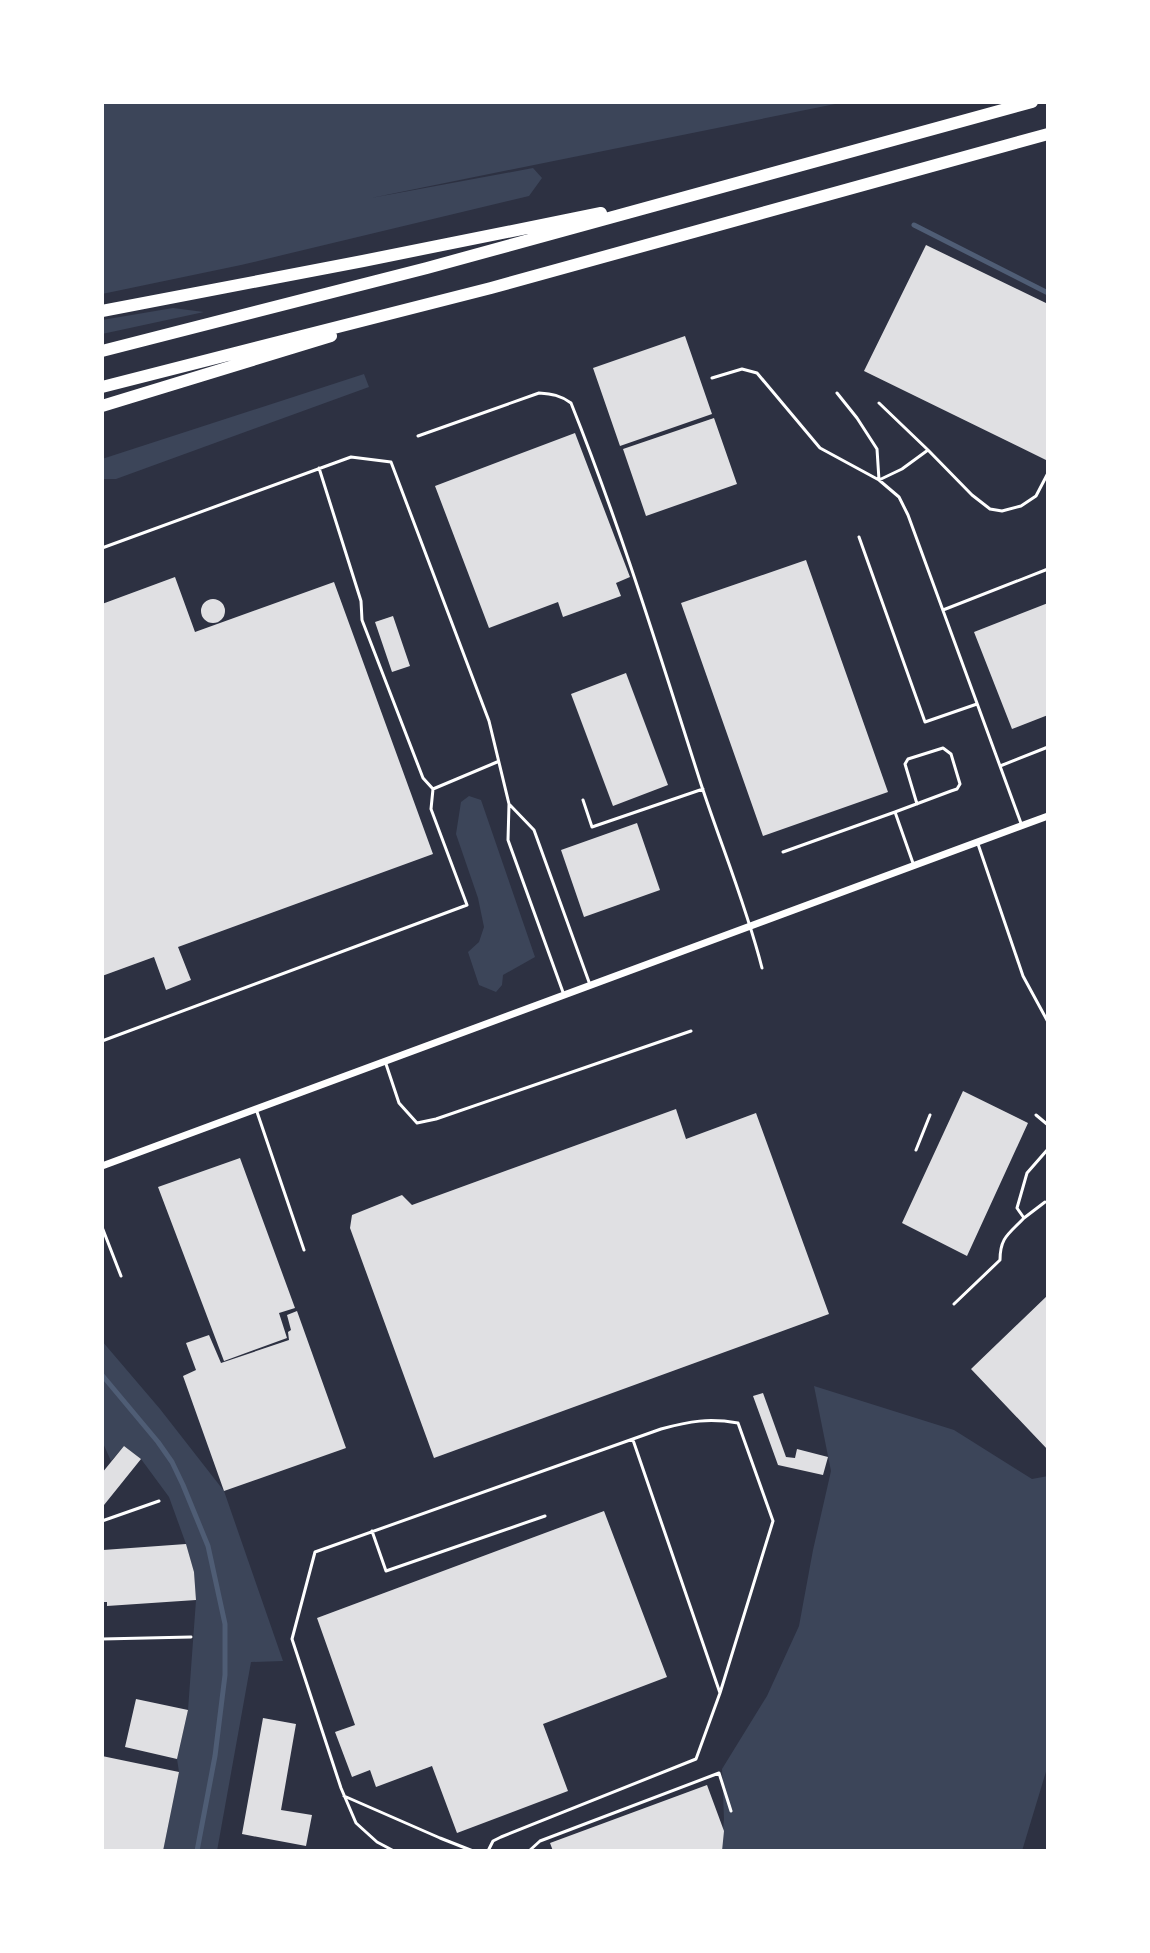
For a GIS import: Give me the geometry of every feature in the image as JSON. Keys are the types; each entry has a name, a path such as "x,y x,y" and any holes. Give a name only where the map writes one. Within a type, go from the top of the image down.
{"highway":[{"path":"102,351 412,272 1032,102"},
{"path":"102,387 491,288 1048,134"},
{"path":"102,311 715,190"},
{"path":"102,406 491,288"}],"street":[{"path":"102,1166 1048,816"}],"lane":[{"path":"712,378 742,369 757,373 820,448 879,480 899,497 1022,826"},
{"path":"418,436 539,393 555,394 571,403 654,636 762,968"},
{"path":"837,393 877,449 879,480"},
{"path":"879,403 990,509 1002,511 1021,506 1036,496 1048,473"},
{"path":"879,480 902,469 928,450"},
{"path":"102,548 351,457 391,462 489,721 509,804 508,840 564,995"},
{"path":"102,1041 467,905 431,809 433,789 423,778 362,620 361,601 319,468"},
{"path":"859,537 925,722 977,704"},
{"path":"943,610 1048,569"},
{"path":"1000,766 1048,747"},
{"path":"783,852 895,812 917,804 957,789 960,784 951,754 943,748 908,759 905,764 917,804"},
{"path":"433,789 499,761"},
{"path":"583,800 592,827 703,789"},
{"path":"509,804 534,830 590,986"},
{"path":"895,812 914,866"},
{"path":"978,842 1023,976 1048,1022"},
{"path":"385,1061 399,1103 417,1123 691,1031"},
{"path":"256,1109 304,1250"},
{"path":"916,1150 930,1115"},
{"path":"1036,1115 1048,1125"},
{"path":"1024,1218 1017,1208 1027,1173 1048,1149"},
{"path":"954,1304 1000,1260 1000,1246 1007,1235 1045,1202"},
{"path":"102,1227 121,1276"},
{"path":"394,1851 377,1842 356,1823 344,1796 292,1639 315,1552 692,1421 717,1419 738,1423 773,1521 720,1693 696,1759 501,1837 493,1841 488,1851"},
{"path":"633,1440 720,1693"},
{"path":"102,1521 159,1501"},
{"path":"372,1531 386,1571 545,1516"},
{"path":"102,1639 191,1637"},
{"path":"529,1851 540,1841 719,1773 731,1811"},
{"path":"344,1796 473,1851"}],"shaded area":[{"path":"102,102 845,102 371,198 533,168 542,178 529,196 241,265 102,294"},
{"path":"173,308 204,312 102,334 102,320"},
{"path":"364,374 369,387 116,479 102,479 102,459"},
{"path":"469,796 481,800 535,957 503,975 502,985 496,992 479,985 468,952 479,942 484,927 478,898 456,834 461,802"},
{"path":"102,1341 224,1491 283,1661 251,1662 217,1851 163,1851 188,1710 196,1600 194,1572 169,1497 141,1459 124,1446 111,1461 102,1441"},
{"path":"814,1386 954,1430 1032,1479 1048,1476 1048,1765 1022,1851 721,1851 724,1819 722,1769 767,1696 799,1626 831,1471"}],"building":[{"path":"926,245 1048,304 1048,461 864,371"},
{"path":"685,336 712,414 620,446 593,368"},
{"path":"714,418 737,484 646,516 623,449"},
{"path":"575,433 630,577 616,583 621,596 563,617 558,602 489,628 435,486"},
{"path":"806,560 888,792 763,836 681,603"},
{"path":"175,577 195,632 334,582 433,854 178,947 191,980 166,990 154,957 102,976 102,604"},
{"path":"213,599 221,603 225,611 221,619 213,623 205,619 201,611 205,603"},
{"path":"1048,603 1048,715 1012,729 974,632"},
{"path":"393,616 410,666 392,672 375,622"},
{"path":"626,673 668,785 613,806 571,694"},
{"path":"637,823 660,890 584,917 561,850"},
{"path":"963,1091 1028,1123 967,1256 902,1223"},
{"path":"676,1109 686,1139 756,1113 829,1314 434,1458 350,1228 352,1215 402,1195 412,1205"},
{"path":"240,1158 295,1308 279,1313 287,1338 224,1361 158,1187"},
{"path":"1048,1295 1048,1450 971,1369"},
{"path":"297,1311 346,1448 224,1491 183,1376 196,1370 186,1343 209,1335 221,1363 289,1340 288,1332 291,1330 287,1315"},
{"path":"763,1393 786,1457 795,1458 797,1449 828,1457 823,1475 778,1465 753,1396"},
{"path":"124,1446 141,1459 104,1505 102,1473"},
{"path":"604,1511 667,1677 543,1724 568,1791 457,1833 432,1766 376,1787 370,1770 352,1777 335,1732 355,1725 317,1618"},
{"path":"186,1544 194,1572 196,1600 107,1606 107,1602 102,1602 103,1550"},
{"path":"136,1699 188,1710 177,1759 125,1747"},
{"path":"263,1718 296,1724 281,1810 312,1815 306,1846 242,1834"},
{"path":"102,1756 179,1772 163,1851 102,1851"},
{"path":"707,1785 724,1831 722,1851 553,1851 550,1843"}],"waterway":[{"path":"914,225 1048,293"},
{"path":"102,1375 172,1462 208,1546 225,1624 225,1675 215,1756 197,1851"}]}
